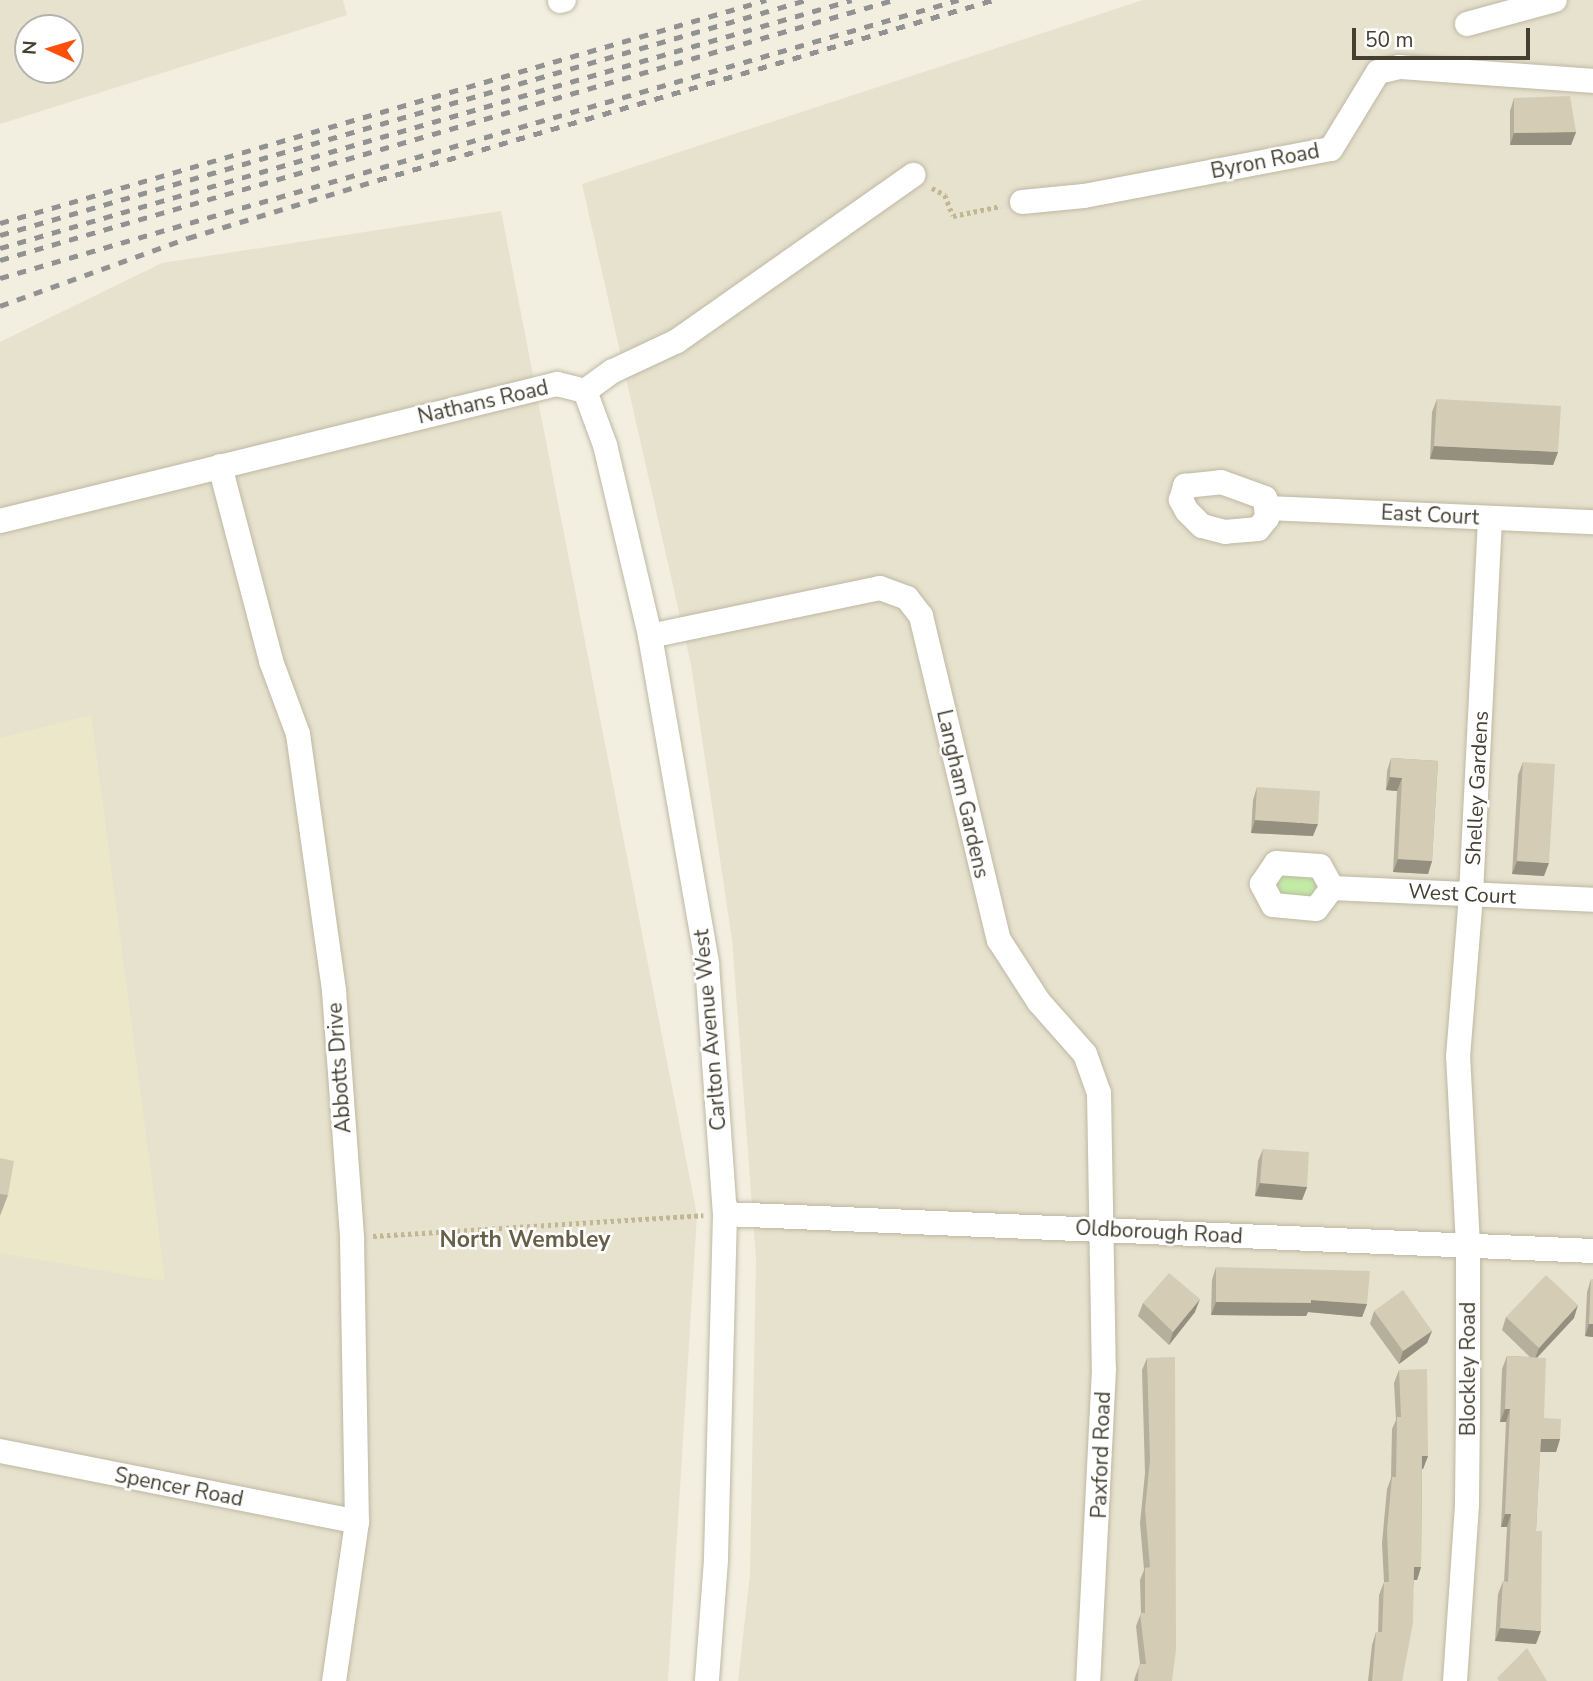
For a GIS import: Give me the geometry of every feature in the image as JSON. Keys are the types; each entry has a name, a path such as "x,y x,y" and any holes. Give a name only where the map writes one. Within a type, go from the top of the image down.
{"street":[{"path":"1467,24 1555,0"},
{"name":"Byron Road","path":"1022,202 1084,196 1331,149 1378,72 1399,67 1593,81"},
{"path":"585,391 612,371 677,341 913,175"},
{"name":"Nathans Road","path":"0,521 556,384 585,391"},
{"name":"Carlton Avenue West","path":"585,391 605,445 650,636 707,964 725,1214 716,1560 708,1681"},
{"name":"Abbotts Drive","path":"220,466 271,660 298,734 334,991 352,1238 357,1522 334,1681"},
{"name":"East Court","path":"1268,508 1593,523"},
{"name":"Shelley Gardens","path":"1458,1057 1471,894 1490,518"},
{"name":"Langham Gardens","path":"650,636 880,588 907,598 921,616 999,940 1039,1002 1085,1054 1099,1093 1104,1229"},
{"name":"West Court","path":"1332,888 1593,901"},
{"name":"Blockley Road","path":"1455,1681 1467,1503 1468,1245 1458,1057"},
{"name":"Oldborough Road","path":"725,1214 1593,1251"},
{"name":"Paxford Road","path":"1088,1681 1099,1529 1104,1229"},
{"name":"Spencer Road","path":"0,1451 357,1522"}],"path":[{"path":"941,193 953,216 1022,202"},
{"path":"352,1238 725,1214"}],"shaded area":[{"path":"0,0 343,0 347,15 0,124"},
{"path":"1143,0 1593,0 1593,1681 738,1681 750,1574 756,1259 732,940 691,665 582,184"},
{"path":"501,211 697,1215 668,1681 0,1681 0,342 162,263"},
{"path":"91,715 165,1281 0,1253 0,738"}],"green space":[{"path":"1310,872 1320,882 1311,899 1280,893 1277,882 1284,873"}],"building":[{"path":"1570,96 1576,132 1514,133 1514,98"},
{"path":"1437,399 1561,406 1558,452 1434,446"},
{"path":"1391,758 1438,761 1432,861 1398,859 1402,778 1390,777"},
{"path":"1523,762 1555,764 1549,863 1517,861"},
{"path":"1257,787 1320,791 1318,824 1255,820"},
{"path":"1263,1149 1309,1152 1307,1187 1260,1183"},
{"path":"0,1158 14,1161 8,1195 0,1194"},
{"path":"1216,1267 1370,1271 1367,1304 1311,1300 1311,1303 1216,1302"},
{"path":"1169,1273 1200,1299 1173,1332 1143,1303"},
{"path":"1546,1275 1578,1305 1539,1348 1506,1317"},
{"path":"1591,1279 1593,1324 1589,1324"},
{"path":"1403,1290 1432,1331 1403,1351 1374,1311"},
{"path":"1507,1356 1546,1358 1544,1418 1561,1419 1560,1439 1541,1439 1536,1531 1542,1531 1541,1631 1500,1628 1503,1581 1508,1582 1511,1514 1505,1514 1510,1409 1505,1409"},
{"path":"1175,1357 1176,1650 1172,1681 1138,1681 1139,1664 1146,1664 1140,1613 1145,1613 1145,1568 1150,1567 1145,1510 1150,1460 1147,1358"},
{"path":"1427,1369 1428,1456 1422,1456 1421,1567 1414,1567 1413,1623 1402,1681 1372,1681 1376,1632 1382,1632 1384,1582 1389,1582 1387,1530 1392,1477 1396,1477 1397,1417 1401,1417 1399,1370"},
{"path":"1527,1648 1547,1681 1499,1681 1497,1678"}],"railway":[{"path":"0,223 766,0"},
{"path":"0,235 806,0"},
{"path":"0,248 852,0"},
{"path":"0,260 893,0"},
{"path":"0,278 958,0"},
{"path":"0,306 188,238 993,0"}],"district":[{"name":"North Wembley","path":"525,1240"}]}
